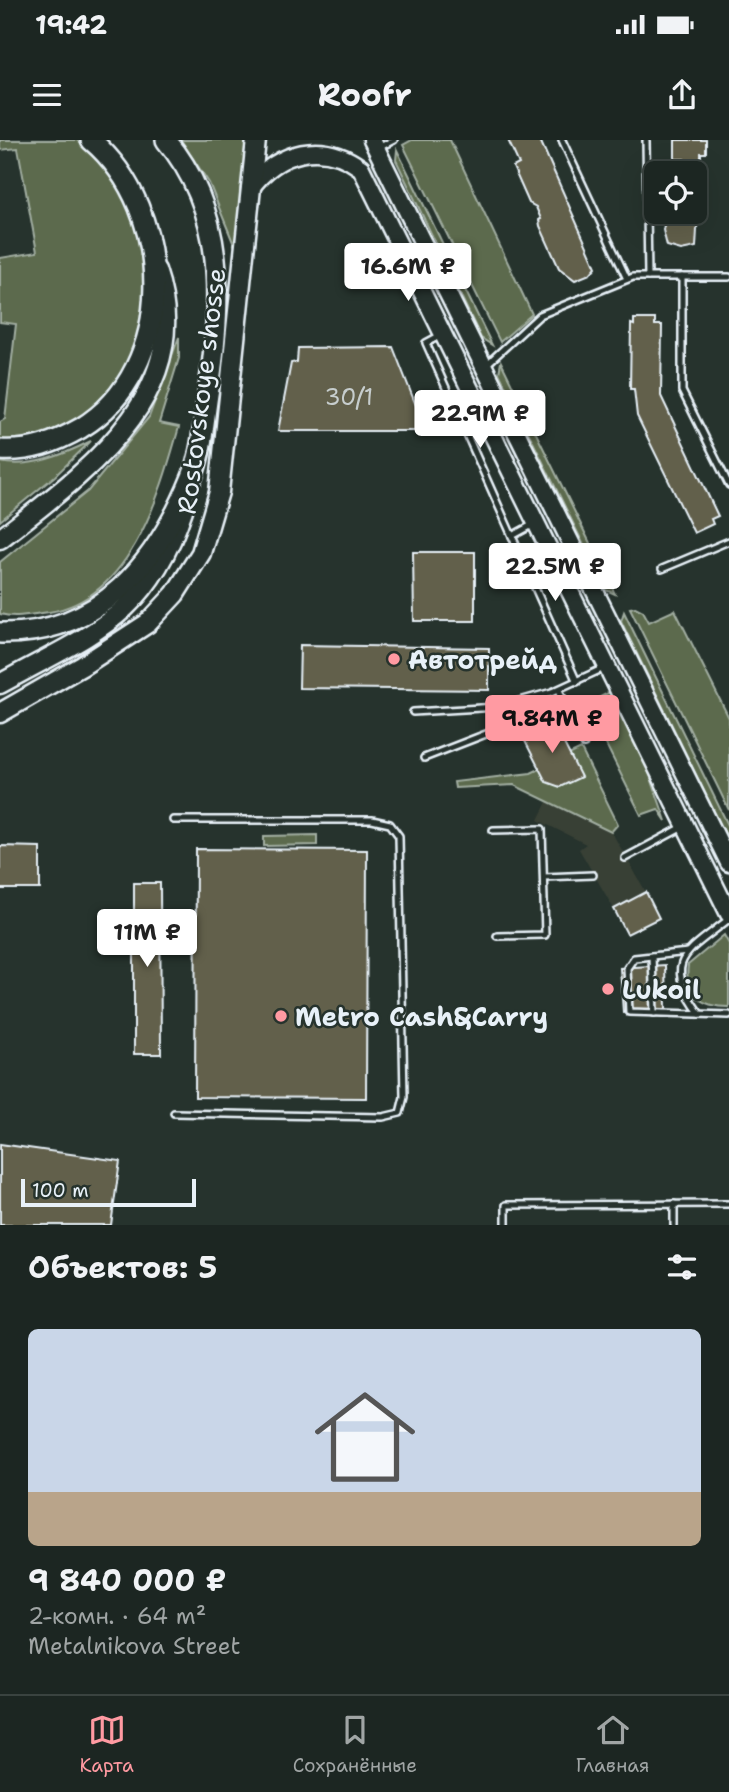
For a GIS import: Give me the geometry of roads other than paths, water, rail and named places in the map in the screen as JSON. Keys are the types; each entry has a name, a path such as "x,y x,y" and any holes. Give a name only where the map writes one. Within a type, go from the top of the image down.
{"highway":[{"path":"0,450 30,449 62,439 95,419 118,397 135,369 149,328 153,300 153,260 140,211 102,149 91,140"},
{"path":"0,633 44,631 66,624 107,600 144,563 161,539 193,475 212,367 217,260 213,232 196,186 166,140"}],"main road":[{"name":"Rostovskoye shosse","path":"0,713 82,667 148,623 176,594 201,553 219,492 256,140"},
{"path":"250,189 274,159 300,144 335,146 353,157 361,168 729,917"},
{"path":"374,144 424,240 729,863"},
{"path":"405,256 407,244 424,240"},
{"path":"0,539 103,456 141,404 156,369 163,332 163,290 153,260"},
{"path":"0,684 96,632 130,606 147,586 167,552 193,475"}],"lane":[{"path":"374,144 394,140"},
{"path":"562,140 627,279"},
{"path":"646,140 648,277"},
{"path":"682,277 682,391 729,485"},
{"path":"485,366 540,315 627,279 729,277"},
{"path":"444,334 426,343 577,682"},
{"path":"512,536 536,523"},
{"path":"662,569 729,541"},
{"path":"413,712 498,707 559,690 607,667"},
{"path":"559,690 584,744"},
{"path":"424,758 566,703"},
{"path":"173,820 372,820 390,824 399,836 404,1097 400,1113 383,1117 174,1113"},
{"path":"625,858 685,825"},
{"path":"493,830 542,829 544,877 545,935 497,936"},
{"path":"544,877 593,875"},
{"path":"700,1014 682,991 680,964 688,952 729,917"},
{"path":"688,952 634,958 627,968 629,1013 729,1015"},
{"path":"652,956 654,1013"},
{"path":"674,1204 674,1225"},
{"path":"506,1225 506,1205 729,1204"}],"place":[{"name":"Автотрейд","path":"394,659"},
{"name":"Lukoil","path":"608,989"},
{"name":"Metro Cash&Carry","path":"281,1016"}]}
